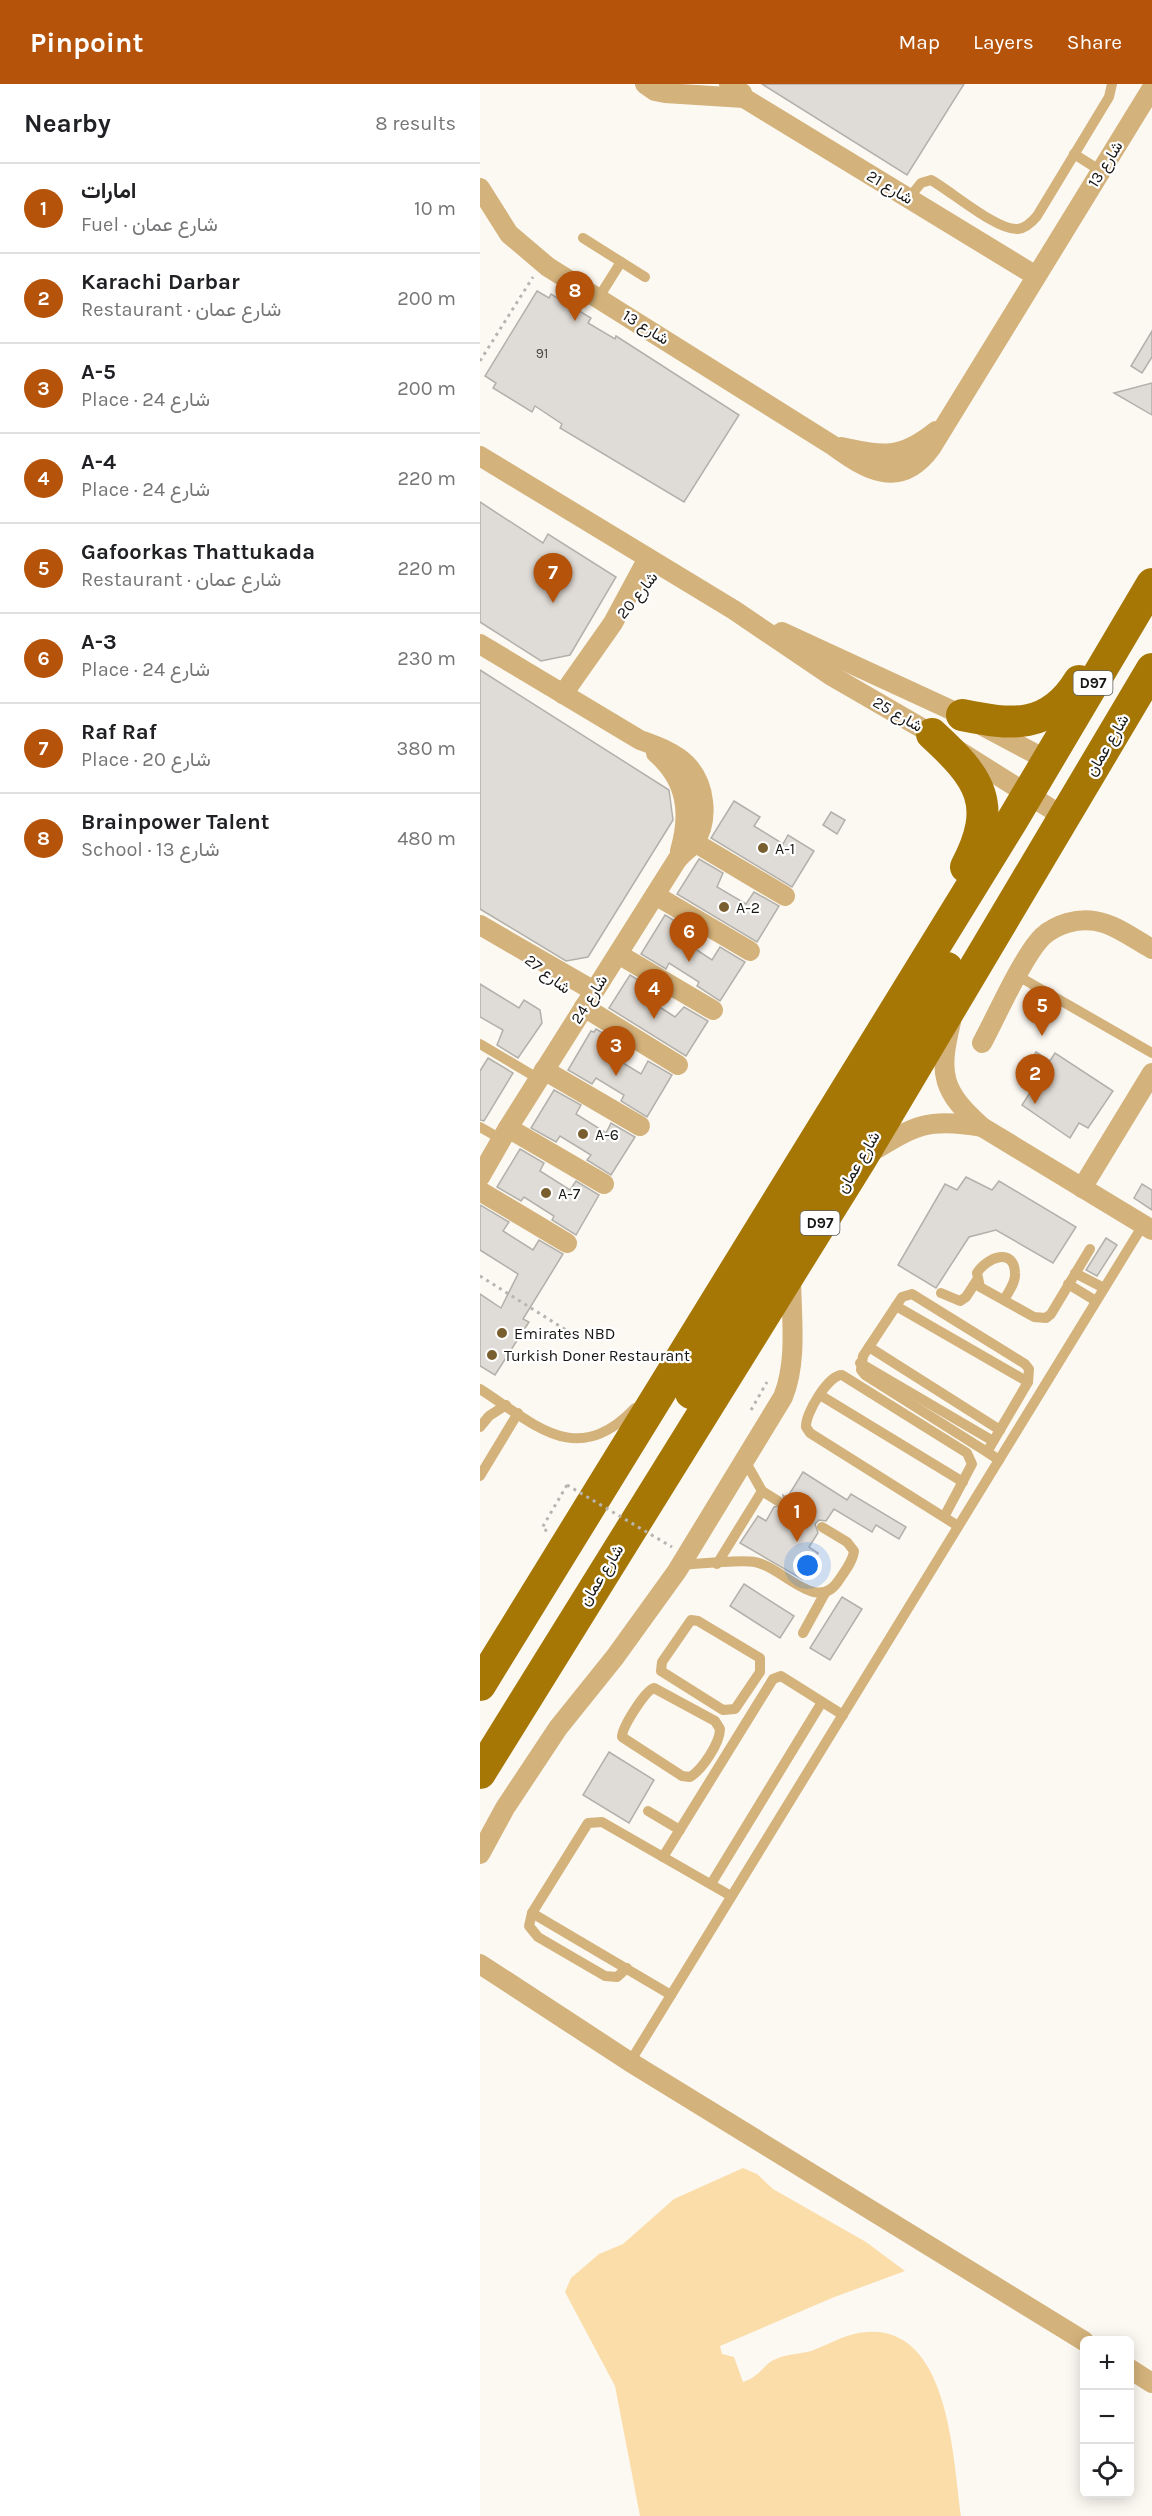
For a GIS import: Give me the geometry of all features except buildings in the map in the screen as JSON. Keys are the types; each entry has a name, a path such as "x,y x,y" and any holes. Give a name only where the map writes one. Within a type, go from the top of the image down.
{"main road":[{"path":"962,715 1010,723 1047,714 1069,696 1112,629 1145,595"},
{"name":"D97","path":"1047,760 1145,595"},
{"name":"شارع عمان","path":"480,1685 923,965 1152,669"},
{"path":"923,965 936,924 978,844 983,818 978,789 971,774 932,734"},
{"path":"638,1515 660,1459 713,1351 1046,806 1052,785 1047,760"},
{"name":"شارع عمان","path":"480,1773 861,1158 958,991 1046,806"}],"street":[{"name":"شارع 21","path":"645,84 654,92 744,98 1036,276"},
{"name":"شارع 21","path":"729,84 742,93 744,98"},
{"name":"شارع 13","path":"480,188 509,234 542,262 832,445 877,455 889,455 912,448 945,424 1152,88"},
{"name":"شارع 25","path":"480,456 734,610 830,675 932,734 1046,806"},
{"name":"شارع 20","path":"568,697 654,562"},
{"name":"شارع 25","path":"734,610 962,715 1047,760"},
{"name":"شارع 24","path":"480,644 640,740 664,760 682,787 687,820 677,860"},
{"name":"شارع 24","path":"505,1134 677,860 694,842 701,826 704,804 699,782 686,764 668,751 640,740"},
{"path":"694,842 785,896"},
{"path":"655,895 750,951"},
{"path":"982,1043 1018,975 1040,940 1055,927 1068,922 1095,921 1108,925 1152,949"},
{"name":"شارع 27","path":"480,925 542,958 588,1000 678,1065"},
{"path":"618,954 713,1010"},
{"path":"958,991 943,1054 945,1079 956,1102 982,1127 1147,1227"},
{"path":"1082,1188 1152,1073"},
{"path":"542,1075 640,1126"},
{"path":"861,1158 902,1133 923,1124 947,1121 982,1127"},
{"path":"480,1161 505,1134"},
{"path":"480,1178 505,1134"},
{"path":"505,1134 604,1184"},
{"path":"480,1191 567,1243"},
{"path":"480,1854 531,1767 558,1728 615,1657 680,1565 788,1385 791,1360 790,1270"},
{"path":"482,1968 630,2062 1080,2339"},
{"path":"1134,2372 1152,2383"}],"lane":[{"path":"909,198 921,183 931,180 1002,225 1018,229 1025,226 1037,216 1109,97 1112,84"},
{"path":"1074,154 1101,171"},
{"path":"583,237 645,277"},
{"path":"598,297 621,262"},
{"path":"1018,975 1152,1053"},
{"path":"480,1044 542,1075"},
{"path":"480,1127 505,1134"},
{"path":"630,2062 1104,1288 1147,1227"},
{"path":"1004,1300 1015,1274 1012,1265 1006,1258 996,1256 987,1259 977,1272 980,1287 1034,1317 1046,1318 1090,1249"},
{"path":"1075,1273 1104,1288"},
{"path":"941,1293 960,1301 966,1297 977,1280"},
{"path":"1068,1284 1096,1301"},
{"path":"860,1363 902,1297 912,1294 1025,1364 1029,1369 1029,1382 987,1452"},
{"path":"896,1306 1029,1382"},
{"path":"869,1347 1000,1430"},
{"path":"480,1389 554,1434 571,1439 588,1439 606,1434 621,1424 680,1361"},
{"path":"860,1363 865,1375 999,1460"},
{"path":"860,1363 993,1441"},
{"path":"944,1517 972,1464 967,1453 842,1375 832,1378 805,1420 810,1433 958,1526"},
{"path":"820,1395 963,1482"},
{"path":"480,1427 489,1416 506,1406"},
{"path":"480,1476 518,1413"},
{"path":"744,1460 762,1491 778,1501"},
{"path":"717,1564 762,1491"},
{"path":"803,1633 825,1593 835,1586 854,1551 847,1542 822,1527"},
{"path":"680,1565 756,1562 813,1593 825,1593"},
{"path":"691,1620 698,1621 757,1654 762,1662 760,1672 735,1709 727,1711 710,1702 662,1671 662,1662 691,1620"},
{"path":"663,1857 773,1679 781,1676 843,1715"},
{"path":"686,1777 697,1772 720,1734 718,1725 658,1689 651,1688 622,1733 628,1743 705,1789"},
{"path":"711,1884 822,1701"},
{"path":"703,1714 710,1702"},
{"path":"648,1811 680,1830"},
{"path":"627,1968 623,1974 611,1978 566,1954 532,1932 529,1926 532,1913 585,1827 592,1821 602,1822 731,1896"},
{"path":"532,1913 671,1995"}],"path":[{"path":"480,361 542,262"},
{"path":"480,1276 566,1330 561,1339"},
{"path":"542,1528 567,1485 672,1547"}],"shaded area":[{"path":"743,2168 757,2174 773,2189 866,2242 905,2271 832,2298 720,2346 722,2354 734,2357 743,2382 754,2377 776,2359 811,2351 852,2334 867,2332 895,2336 916,2350 931,2373 942,2401 950,2432 961,2516 640,2516 615,2386 565,2292 571,2278 599,2254 623,2244 674,2199"}],"place":[{"name":"Brainpower Talent","path":"575,321"},
{"name":"Raf Raf","path":"553,603"},
{"name":"A-1","path":"763,848"},
{"name":"A-2","path":"724,907"},
{"name":"A-3","path":"689,962"},
{"name":"A-4","path":"654,1019"},
{"name":"Gafoorkas Thattukada","path":"1042,1036"},
{"name":"A-5","path":"616,1076"},
{"name":"Karachi Darbar","path":"1035,1104"},
{"name":"A-6","path":"583,1134"},
{"name":"A-7","path":"546,1193"},
{"name":"Emirates NBD","path":"502,1333"},
{"name":"Turkish Doner Restaurant","path":"492,1355"},
{"name":"امارات","path":"797,1542"}]}
